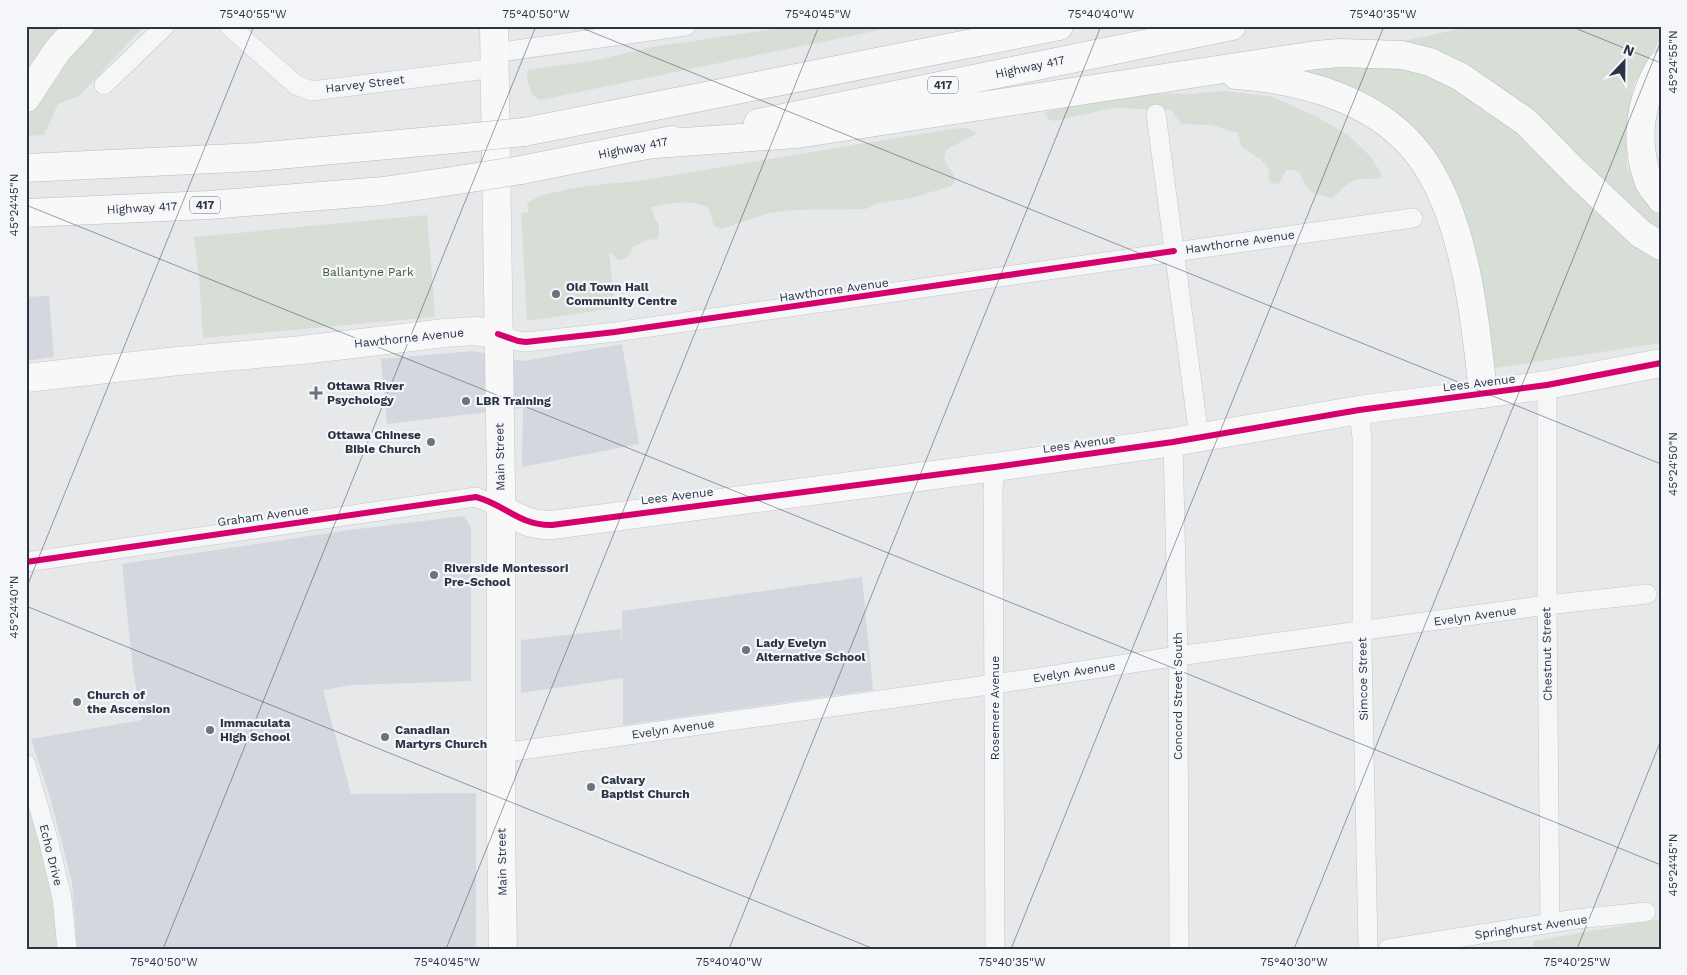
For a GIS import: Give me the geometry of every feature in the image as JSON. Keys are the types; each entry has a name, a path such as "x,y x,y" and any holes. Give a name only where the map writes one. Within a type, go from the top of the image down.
{"main road":[{"path":"26,98 57,51 80,26"},
{"path":"31,168 256,156 524,132 1059,26"},
{"name":"Highway 417","path":"26,213 219,204 383,191 466,179 655,144 1232,26"},
{"name":"Main Street","path":"494,49 503,949"},
{"path":"655,144 797,134 1278,60 1340,53 1402,55 1430,62 1461,77 1526,122 1575,172 1641,234 1661,246"},
{"path":"1661,64 1650,83 1640,116 1641,151 1648,182 1661,199"},
{"path":"1175,76 1207,74 1245,76 1304,86 1326,92 1366,109 1399,132 1424,161 1442,195 1452,221 1464,266 1483,394"},
{"name":"Hawthorne Avenue","path":"26,378 178,361 302,350 445,333 474,331 498,334"},
{"name":"Lees Avenue","path":"500,508 525,521 552,525 1186,440 1359,410 1547,385 1661,363"}],"street":[{"path":"104,85 165,26"},
{"name":"Harvey Street","path":"229,26 296,85 312,91 494,49 686,26"},
{"name":"Concord Street South","path":"1156,114 1174,251 1186,440 1178,656 1179,949"},
{"name":"Hawthorne Avenue","path":"498,334 526,342 608,333 1413,218"},
{"name":"Chestnut Street","path":"1547,385 1550,923"},
{"name":"Simcoe Street","path":"1359,410 1362,438 1362,632 1368,949"},
{"name":"Rosemere Avenue","path":"995,467 993,490 996,949"},
{"name":"Graham Avenue","path":"26,562 476,497 500,508"},
{"name":"Evelyn Avenue","path":"501,753 995,684 1178,656 1547,605 1647,594"},
{"name":"Echo Drive","path":"26,764 62,898 67,949"},
{"name":"Springhurst Avenue","path":"1388,949 1550,923 1646,912"}],"shaded area":[{"path":"49,296 54,357 26,361 26,297"},
{"path":"622,344 639,444 522,467 523,408 387,424 381,359 473,351 523,361"},
{"name":"Immaculata High School","path":"464,516 471,528 471,681 352,685 323,690 351,794 476,793 476,949 77,949 72,882 50,797 31,739 142,720 133,671 122,564 350,530"},
{"name":"Lady Evelyn Alternative School","path":"862,577 873,690 623,725 623,678 521,693 521,640 621,629 622,652 622,611"}],"green space":[{"path":"26,26 144,26 79,96 58,104 44,135 26,136"},
{"path":"794,26 899,26 540,100 532,95 527,80 528,70 597,60 652,47"},
{"path":"1473,26 1661,26 1661,38 1634,84 1626,129 1627,165 1642,196 1661,218 1661,234 1616,198 1389,44"},
{"path":"1375,62 1434,76 1461,90 1523,134 1617,231 1661,263 1661,343 1489,369 1446,180 1291,68"},
{"path":"1226,91 1273,97 1315,116 1348,135 1371,157 1383,177 1353,181 1332,199 1308,189 1300,173 1294,170 1286,170 1279,184 1271,183 1268,176 1270,170 1260,159 1242,147 1238,133 1211,125 1181,124 1171,110 1113,108 1055,121 1048,119 1044,113 1077,102 1146,93 1188,94"},
{"path":"968,128 977,133 946,150 944,159 956,179 952,186 911,198 879,203 866,209 789,210 769,213 721,229 714,226 708,207 679,202 651,207 655,220 659,224 657,239 647,240 633,247 624,259 619,260 609,252 615,308 527,321 521,213 529,212 527,204 534,199 576,188 630,182 952,129"},
{"name":"Ballantyne Park","path":"427,215 435,317 203,338 199,276 194,237"},
{"path":"26,792 51,862 60,949 26,949"},
{"path":"1661,919 1661,949 1533,949 1533,941"}],"cycle path":[{"path":"498,334 526,342 615,332 1174,251"},
{"path":"26,562 476,497 531,522 552,525 1173,442 1359,410 1547,385 1661,363"}],"place":[{"name":"Old Town Hall Community Centre","path":"556,294"},
{"name":"Ottawa River Psychology","path":"316,393"},
{"name":"LBR Training","path":"466,401"},
{"name":"Ottawa Chinese Bible Church","path":"431,442"},
{"name":"Riverside Montessori Pre-School","path":"434,575"},
{"name":"Lady Evelyn Alternative School","path":"746,650"},
{"name":"Church of the Ascension","path":"77,702"},
{"name":"Immaculata High School","path":"210,730"},
{"name":"Canadian Martyrs Church","path":"385,737"},
{"name":"Calvary Baptist Church","path":"591,787"}]}
